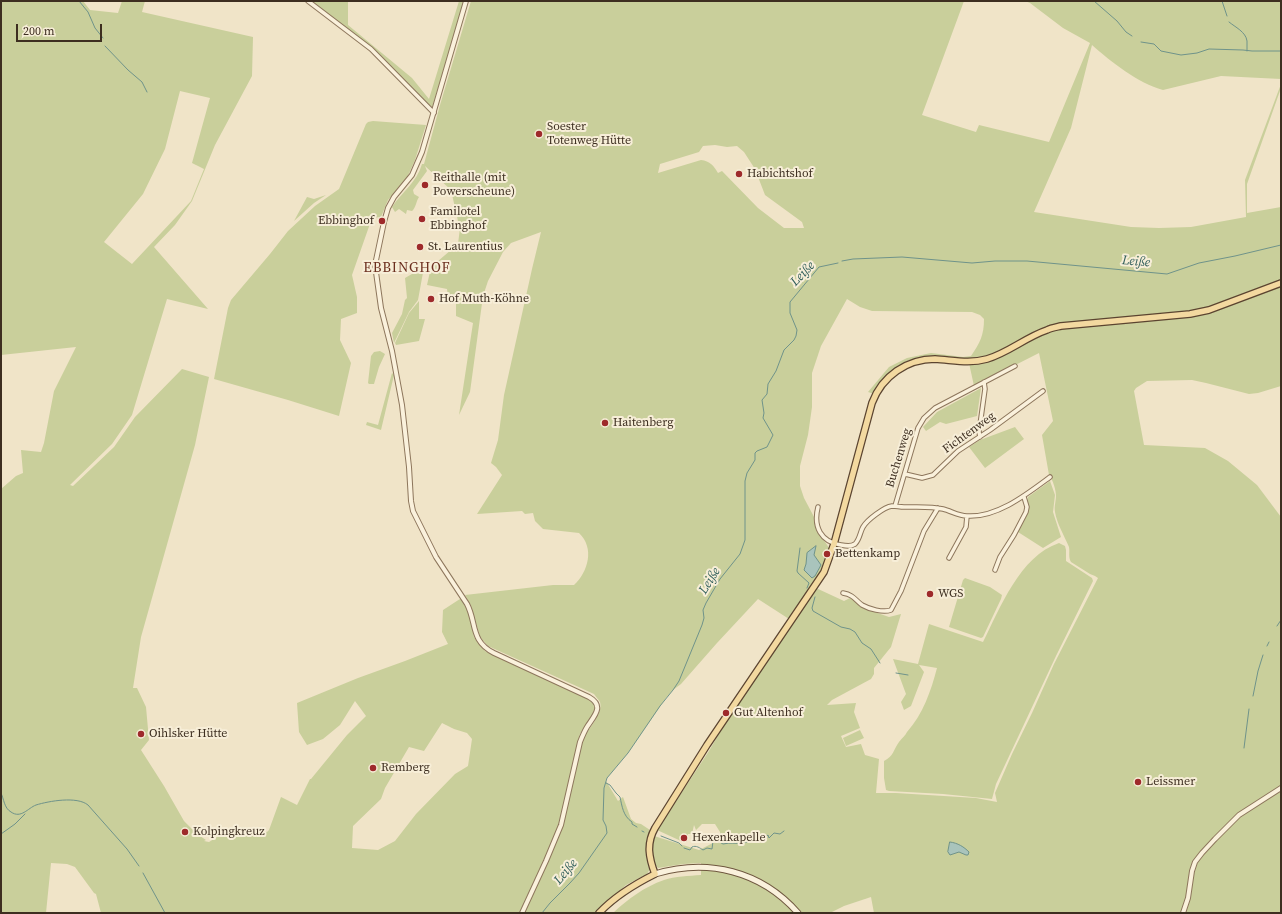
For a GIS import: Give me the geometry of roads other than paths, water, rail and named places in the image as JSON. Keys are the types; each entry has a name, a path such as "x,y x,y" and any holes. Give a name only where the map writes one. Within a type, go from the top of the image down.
{"main road":[{"path":"655,874 648,848 652,831 715,734 819,580 827,565 874,400 884,382 900,368 914,362 928,359 965,362 987,359 1046,330 1061,326 1190,314 1209,310 1281,283"},
{"path":"599,913 616,896 655,874 682,868 712,868 737,873 752,878 785,900 798,913"}],"street":[{"path":"308,1 371,49 434,112"},
{"path":"466,1 425,145 410,179 392,200 388,208 375,265 381,308 392,351 401,398 413,511 436,557 469,607 474,630 480,642 490,651 591,698 595,701 597,708 596,714 584,731 580,742 562,819 555,841 522,913"},
{"name":"Buchenweg","path":"834,544 848,546 854,545 866,524 882,510 890,506 895,506 917,431 924,418 935,408 1015,366"},
{"path":"980,437 979,432 985,388 984,382"},
{"name":"Fichtenweg","path":"905,474 922,478 933,475 955,453 980,437 1043,390"},
{"path":"895,506 938,508 967,516 986,514 1024,497 1050,478"},
{"path":"995,570 1000,557 1026,512 1027,507 1024,497"},
{"path":"818,507 816,518 819,530 826,540 834,544"},
{"path":"844,593 852,596 864,606 882,611 889,611 901,591 924,530 938,508"},
{"path":"949,558 966,527 967,516"},
{"path":"1183,913 1188,898 1192,869 1202,853 1239,815 1281,788"}],"water":[{"path":"816,546 814,555 821,565 815,576 812,578 804,570 807,553"},
{"path":"950,842 956,843 963,847 969,852 968,855 959,852 950,855 948,852"}],"waterway":[{"path":"79,1 88,12 95,28 103,38"},
{"path":"1094,1 1132,36"},
{"path":"1222,1 1227,16"},
{"path":"1229,22 1245,35 1247,41 1247,51"},
{"path":"1141,42 1154,44 1161,51 1181,55 1197,53 1209,49 1281,51"},
{"path":"105,46 142,82 147,92"},
{"name":"Leiße","path":"842,261 853,259 902,257 972,263 1027,261 1167,274 1199,263 1281,245"},
{"name":"Leiße","path":"542,913 579,873 607,833 603,820 604,788 607,778 628,753 679,681 702,625 704,618 703,610 706,603 720,579 740,554 745,540 745,481 747,473 755,460 755,453 767,447 773,435 763,418 764,413 762,400 767,394 768,384 776,371 784,350 796,336 797,330 790,313 790,302 819,267 838,263"},
{"path":"800,548 797,571 809,583 807,588"},
{"path":"815,597 812,608 813,611 841,627 855,632 862,643 871,649 880,663"},
{"path":"1277,626 1281,620"},
{"path":"1267,646 1269,642"},
{"path":"1253,696 1263,655"},
{"path":"896,673 908,675"},
{"path":"1244,748 1249,709"},
{"path":"606,783 610,785 620,797 625,814 632,824 637,827"},
{"path":"1,793 7,808 15,814 21,814 33,806 48,802 63,800 83,802 88,805 127,849 139,866"},
{"path":"1,834 15,824 25,814"},
{"path":"684,848 690,850 695,846 703,850 707,848 712,849 713,841 716,840 723,844 742,843 764,838 768,835 769,838 774,833 780,834 784,831"},
{"path":"661,836 679,843 682,846"},
{"path":"143,873 165,913"}],"place":[{"name":"Soester Totenweg Hütte","path":"539,134"},
{"name":"Habichtshof","path":"739,174"},
{"name":"Reithalle (mit Powerscheune)","path":"425,185"},
{"name":"Familotel Ebbinghof","path":"422,219"},
{"name":"Ebbinghof","path":"382,221"},
{"name":"St. Laurentius","path":"420,247"},
{"name":"Hof Muth-Köhne","path":"431,299"},
{"name":"Haitenberg","path":"605,423"},
{"name":"Bettenkamp","path":"827,554"},
{"name":"WGS","path":"930,594"},
{"name":"Gut Altenhof","path":"726,713"},
{"name":"Oihlsker Hütte","path":"141,734"},
{"name":"Remberg","path":"373,768"},
{"name":"Leissmer","path":"1138,782"},
{"name":"Kolpingkreuz","path":"185,832"},
{"name":"Hexenkapelle","path":"684,838"}],"district":[{"name":"EBBINGHOF","path":"407,268"}]}
